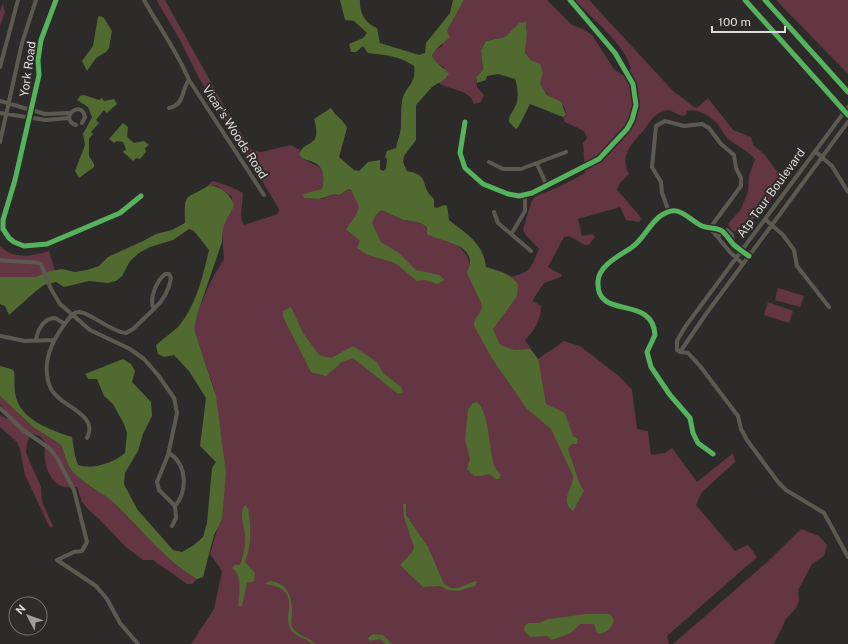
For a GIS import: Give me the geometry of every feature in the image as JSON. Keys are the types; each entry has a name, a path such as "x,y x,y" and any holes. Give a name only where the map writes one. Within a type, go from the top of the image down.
{"main road":[{"path":"745,0 847,111"},
{"path":"765,0 848,92"}],"street":[{"path":"0,67 18,0"},
{"path":"0,142 22,43 36,0"},
{"name":"York Road","path":"56,0 41,40 38,60 39,75 15,180 3,220 5,232 14,242 30,247 53,242 86,226 120,213 141,196"},
{"path":"144,0 159,28 170,41 189,80 179,103 175,107 169,108"},
{"path":"465,122 460,153 465,168 476,178 492,188 514,195 525,195 582,169 605,154 630,125 636,104 633,84 621,62 607,42 570,0"},
{"name":"Vicar's Woods Road","path":"189,80 264,195"},
{"path":"0,101 45,114 59,112 70,113 74,110 81,110 85,117 82,123"},
{"name":"Atp Tour Boulevard","path":"847,111 815,151 680,334 676,346 680,352 692,332 848,122"},
{"path":"0,113 46,120 69,118"},
{"path":"70,113 69,118 71,123 76,125"},
{"path":"670,212 662,193 662,182 652,167 656,126 665,121 684,126 702,124 709,128 721,144 732,152 736,168 741,178 741,186 710,228"},
{"path":"815,151 832,166 848,192"},
{"path":"489,162 508,170 521,169 566,152"},
{"path":"537,164 547,186"},
{"path":"512,233 525,211 525,195"},
{"path":"494,212 498,223 512,233 531,251"},
{"path":"712,454 698,443 693,433 690,418 670,395 650,367 647,352 656,335 652,322 635,309 615,306 606,302 598,287 598,279 604,268 636,245 655,222 670,212 684,213 702,226 722,232 734,245 749,256"},
{"path":"765,219 787,240 794,250 798,266 829,307"},
{"path":"710,228 723,245 743,264"},
{"path":"718,237 722,232 727,230 730,232 734,240 734,245"},
{"path":"723,245 730,240"},
{"path":"0,260 39,263 45,272 60,304 72,316 90,330 130,350 144,359 168,388 174,398 177,409 168,453 158,479 157,486 174,506 176,518 172,526"},
{"path":"87,438 90,427 87,420 58,398 49,382 47,361 54,340 65,324 77,312 83,313 104,325 126,333 133,329 154,309 164,298 168,291 171,278 169,274 163,276 155,289 152,303 154,309"},
{"path":"36,341 40,328 48,320 55,318 65,324"},
{"path":"0,336 25,341 54,340"},
{"path":"680,352 688,353 700,366 738,416 741,429 747,440 778,482 786,490 824,513 848,557"},
{"path":"0,408 23,430 52,451 74,490 87,542 82,551 74,552 57,560 96,586 108,599 120,623 138,644"},
{"path":"168,453 179,463 183,473 182,496 174,506"}],"shaded area":[{"path":"165,0 227,111 252,150 261,152 291,145 300,150 299,155 304,159 321,169 323,173 322,189 304,194 304,198 321,199 335,194 340,195 348,189 381,210 403,220 418,222 424,225 431,236 445,239 456,244 465,253 470,265 500,271 513,277 524,273 529,269 539,249 525,234 523,229 534,197 563,185 585,173 583,143 587,138 584,131 565,122 563,117 566,115 566,111 560,103 548,95 540,84 543,73 525,53 527,27 519,23 505,37 486,41 481,50 483,70 476,77 477,87 484,95 481,102 474,104 468,95 438,82 445,79 444,67 435,63 432,56 434,51 442,46 447,31 464,0 547,0 572,25 583,29 592,35 614,69 622,75 631,69 623,51 608,33 575,0 589,0 675,93 697,108 708,98 733,130 751,137 753,145 765,155 784,181 768,203 739,234 732,230 728,224 741,209 748,192 749,176 755,159 728,139 717,123 707,115 691,110 687,111 686,115 682,116 669,110 656,115 628,150 625,161 629,174 619,184 617,190 641,219 639,222 626,220 620,207 578,219 582,236 593,234 595,237 589,245 585,245 569,236 564,237 548,267 562,275 561,277 544,283 534,298 533,301 541,306 540,316 534,329 525,340 538,359 564,341 580,346 619,376 632,390 637,429 648,431 651,455 665,453 672,448 697,482 733,453 735,462 702,492 696,505 735,551 748,545 757,557 667,636 669,644 191,644 214,609 222,571 210,554 219,523 224,468 214,388 192,325 210,283 224,260 222,230 225,219 230,214 232,197 217,186 209,185 212,181 243,193 241,218 244,225 278,214 279,209 199,78 180,40 157,1"},
{"path":"340,0 360,0 362,14 370,24 377,28 380,43 419,55 425,53 426,43 450,13 453,0 464,0 447,31 450,37 437,48 432,56 449,74 445,79 432,87 416,105 416,140 404,156 403,162 407,171 415,173 422,178 429,194 434,199 434,207 437,208 444,205 447,206 449,220 478,245 486,267 508,275 518,284 517,296 493,329 500,345 514,350 530,349 538,359 546,404 565,413 573,436 578,439 577,444 572,444 568,449 579,482 584,491 573,511 567,503 567,499 573,476 551,429 527,409 493,360 474,326 474,323 481,311 482,305 467,273 470,264 466,251 454,244 427,234 427,228 418,222 403,220 381,210 375,216 372,223 381,242 399,253 416,270 439,275 445,280 437,284 425,280 417,281 395,263 368,255 357,248 360,241 346,229 356,215 359,207 351,190 348,189 340,195 335,194 319,199 304,198 303,194 322,189 323,182 321,168 313,162 303,159 299,155 301,150 315,140 316,129 314,119 331,108 347,128 339,157 354,170 359,171 368,162 380,160 380,169 383,171 386,169 387,159 385,157 387,151 396,148 401,129 402,101 414,77 414,66 403,60 392,56 368,53 363,46 356,52 351,52 349,44 363,38 367,33 354,21 345,20"},
{"path":"776,0 848,0 848,74"},
{"path":"3,3 5,12 0,26 0,11"},
{"path":"100,16 104,18 112,31 109,48 106,52 96,58 87,71 82,61 93,46 98,17"},
{"path":"526,22 527,34 525,53 531,60 540,64 543,73 540,84 547,95 561,102 566,115 563,117 530,104 516,129 509,122 518,97 515,79 498,74 487,76 486,80 477,83 476,77 483,70 481,50 486,41 505,37 519,23"},
{"path":"84,95 99,100 102,98 104,101 114,99 117,104 107,113 104,110 96,120 99,123 91,132 93,134 89,139 89,156 94,164 94,167 79,178 75,171 85,145 83,134 92,117 88,107 77,100 80,96"},
{"path":"123,123 128,127 127,137 134,143 144,141 149,145 145,148 146,152 140,159 136,158 133,161 123,152 126,149 123,142 117,141 114,143 109,139"},
{"path":"209,185 218,187 225,192 231,198 234,206 224,226 222,242 197,315 194,329 216,396 226,473 222,519 214,535 203,577 197,579 174,563 163,553 113,502 76,476 68,465 61,445 33,427 0,396 0,366 14,371 15,393 18,402 29,417 46,427 72,437 78,465 90,467 109,463 125,453 127,433 124,424 113,404 104,396 97,379 88,379 85,374 123,359 131,364 135,371 132,382 151,402 152,416 143,434 138,451 125,473 124,484 137,509 173,550 182,552 194,545 203,537 207,523 212,468 216,462 200,446 206,398 189,371 174,355 164,357 158,354 156,345 178,327 190,310 198,290 209,250 194,231 189,229 173,240 150,247 139,253 130,261 122,276 116,281 108,283 89,281 64,287 56,282 44,285 9,315 5,306 0,304 0,277 36,277 50,271 62,269 75,272 99,266 108,257 156,234 172,230 185,223 186,200 191,195"},
{"path":"0,246 11,253 23,256 49,251 55,270 36,277 0,277"},
{"path":"778,288 804,296 800,307 775,300"},
{"path":"768,302 793,311 789,323 764,315"},
{"path":"291,307 303,333 319,355 331,358 353,346 377,362 383,373 401,387 403,392 398,394 353,358 342,362 326,376 311,372 283,317 283,311"},
{"path":"0,396 33,427 61,445 68,465 76,476 113,502 163,553 197,579 192,584 187,584 153,560 143,560 126,547 82,502 77,487 63,487 56,483 49,473 45,461 45,442 41,437 31,433 27,442 26,453 41,487 42,502 53,526 51,528 25,475 20,449 17,442 0,427 0,415 7,419 8,413 0,404"},
{"path":"477,402 484,413 493,462 501,475 499,479 496,479 489,474 474,476 467,469 470,459 465,440 468,409 473,403"},
{"path":"403,504 406,504 406,515 428,547 444,584 451,588 458,588 475,581 477,582 475,586 458,591 447,590 440,586 423,587 400,565 413,551 414,547 404,517"},
{"path":"245,505 248,508 250,535 249,549 245,562 255,573 254,581 247,583 242,606 238,606 239,580 238,575 232,568 234,565 240,565 244,550 245,532 242,512"},
{"path":"801,529 819,536 827,545 824,556 812,564 798,590 799,601 796,608 786,619 774,644 673,644 765,564"},
{"path":"270,581 276,582 285,588 290,596 292,607 291,623 295,631 316,644 311,643 294,633 289,626 289,601 286,594 279,588 265,584"},
{"path":"586,614 610,614 614,620 609,629 600,634 597,633 594,624 580,624 571,633 552,640 547,636 530,637 524,630 525,625 529,623 539,623 549,619"},
{"path":"373,634 383,635 392,644 386,644 380,639 370,641 368,638"}],"cycle path":[{"path":"56,0 41,40 38,60 39,75 15,180 3,220 3,229 9,238 24,246 47,244 120,213 141,196"},
{"path":"465,122 460,153 465,168 483,184 508,194 519,196 532,193 599,159 627,129 632,120 636,105 633,84 615,53 570,0"},
{"path":"745,0 848,115"},
{"path":"765,0 848,92"},
{"path":"713,454 698,443 693,433 690,418 670,395 651,367 647,352 655,335 652,323 645,315 636,310 615,305 606,301 600,294 598,282 599,276 605,266 635,245 659,217 672,211 682,213 702,226 722,231 734,245 749,256"}]}
